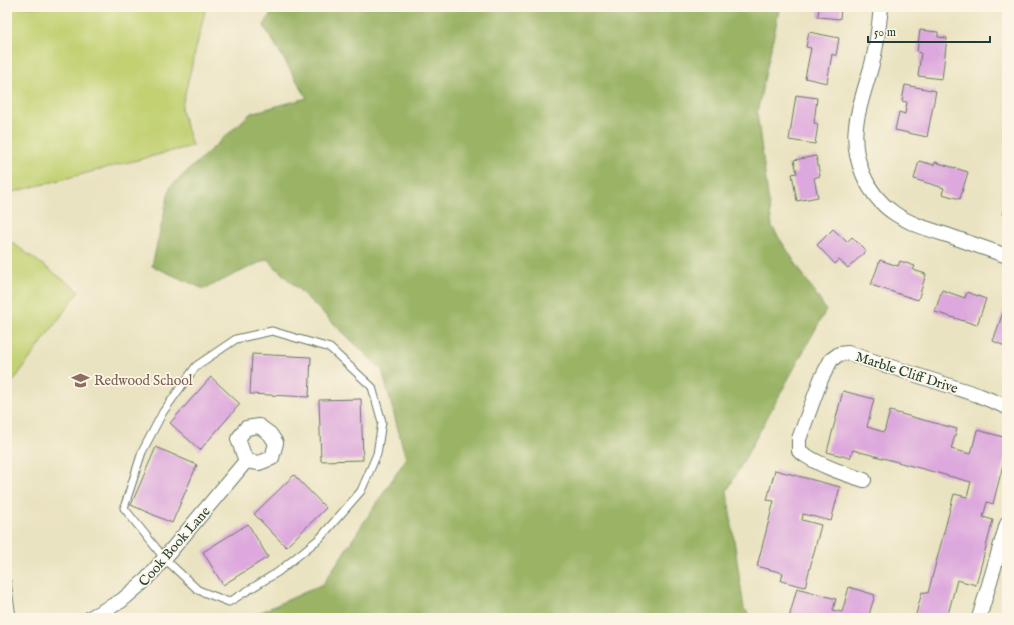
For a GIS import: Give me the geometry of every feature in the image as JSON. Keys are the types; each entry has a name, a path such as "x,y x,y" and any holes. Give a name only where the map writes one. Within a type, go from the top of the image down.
{"street":[{"path":"881,7 873,61 856,125 855,142 857,158 870,189 893,213 914,224 1007,256"},
{"name":"Marble Cliff Drive","path":"864,480 849,476 810,459 799,451 799,439 821,379 831,360 839,354 848,353 978,395 1007,407"},
{"name":"Cook Book Lane","path":"90,618 121,601 147,579 246,461"},
{"path":"979,618 1007,524"}],"lane":[{"path":"272,331 330,348 372,387 382,422 377,454 361,491 320,538 278,572 229,602 198,590 165,559 124,508 142,452 162,412 196,366 236,339 272,331"},
{"path":"7,582 12,618"}],"green space":[{"path":"7,7 206,7 181,110 192,146 9,193 7,192"},
{"path":"274,7 780,7 757,113 772,227 826,310 727,491 744,609 754,618 248,618 323,584 406,459 382,370 267,259 204,289 152,266 170,187 251,113 307,98 264,26"},
{"path":"7,239 79,291 7,390"}],"building":[{"path":"819,7 841,7 840,19 818,17"},
{"path":"920,30 938,32 938,37 947,38 942,79 918,76 921,53 917,52"},
{"path":"809,32 839,38 836,56 832,54 827,83 805,78 811,48 806,47"},
{"path":"905,85 936,91 927,137 895,130 899,112 905,114 907,102 902,101"},
{"path":"796,95 817,98 814,123 818,124 815,144 789,140"},
{"path":"816,156 820,176 814,178 818,197 797,201 792,174 797,173 794,160"},
{"path":"919,161 934,165 935,162 968,172 960,199 942,194 944,188 914,179"},
{"path":"1007,200 1007,216 1002,214"},
{"path":"833,229 847,242 852,237 866,251 848,268 839,260 835,264 817,245"},
{"path":"880,260 898,266 900,261 915,266 913,270 926,274 918,300 871,285"},
{"path":"942,290 965,298 967,292 986,299 977,325 935,312"},
{"path":"1007,301 1007,347 993,341"},
{"path":"252,354 311,357 309,397 250,394"},
{"path":"211,377 240,404 200,450 170,423"},
{"path":"843,391 874,399 867,427 884,432 890,411 957,429 951,449 971,454 977,430 1007,438 1007,449 993,504 987,502 983,517 993,520 976,585 957,580 947,618 915,618 922,592 928,593 954,494 967,497 971,482 853,450 850,458 827,452"},
{"path":"361,399 363,460 321,461 319,400"},
{"path":"156,447 197,465 172,523 131,505"},
{"path":"775,470 840,487 831,521 803,514 802,520 821,525 805,587 781,581 783,573 757,566 774,501 767,500"},
{"path":"294,475 326,508 286,547 254,514"},
{"path":"248,524 268,557 223,585 203,552"},
{"path":"849,587 875,595 868,618 789,618 797,588 836,599 833,610 842,612"}],"place":[{"name":"Redwood School","path":"81,380"}]}
